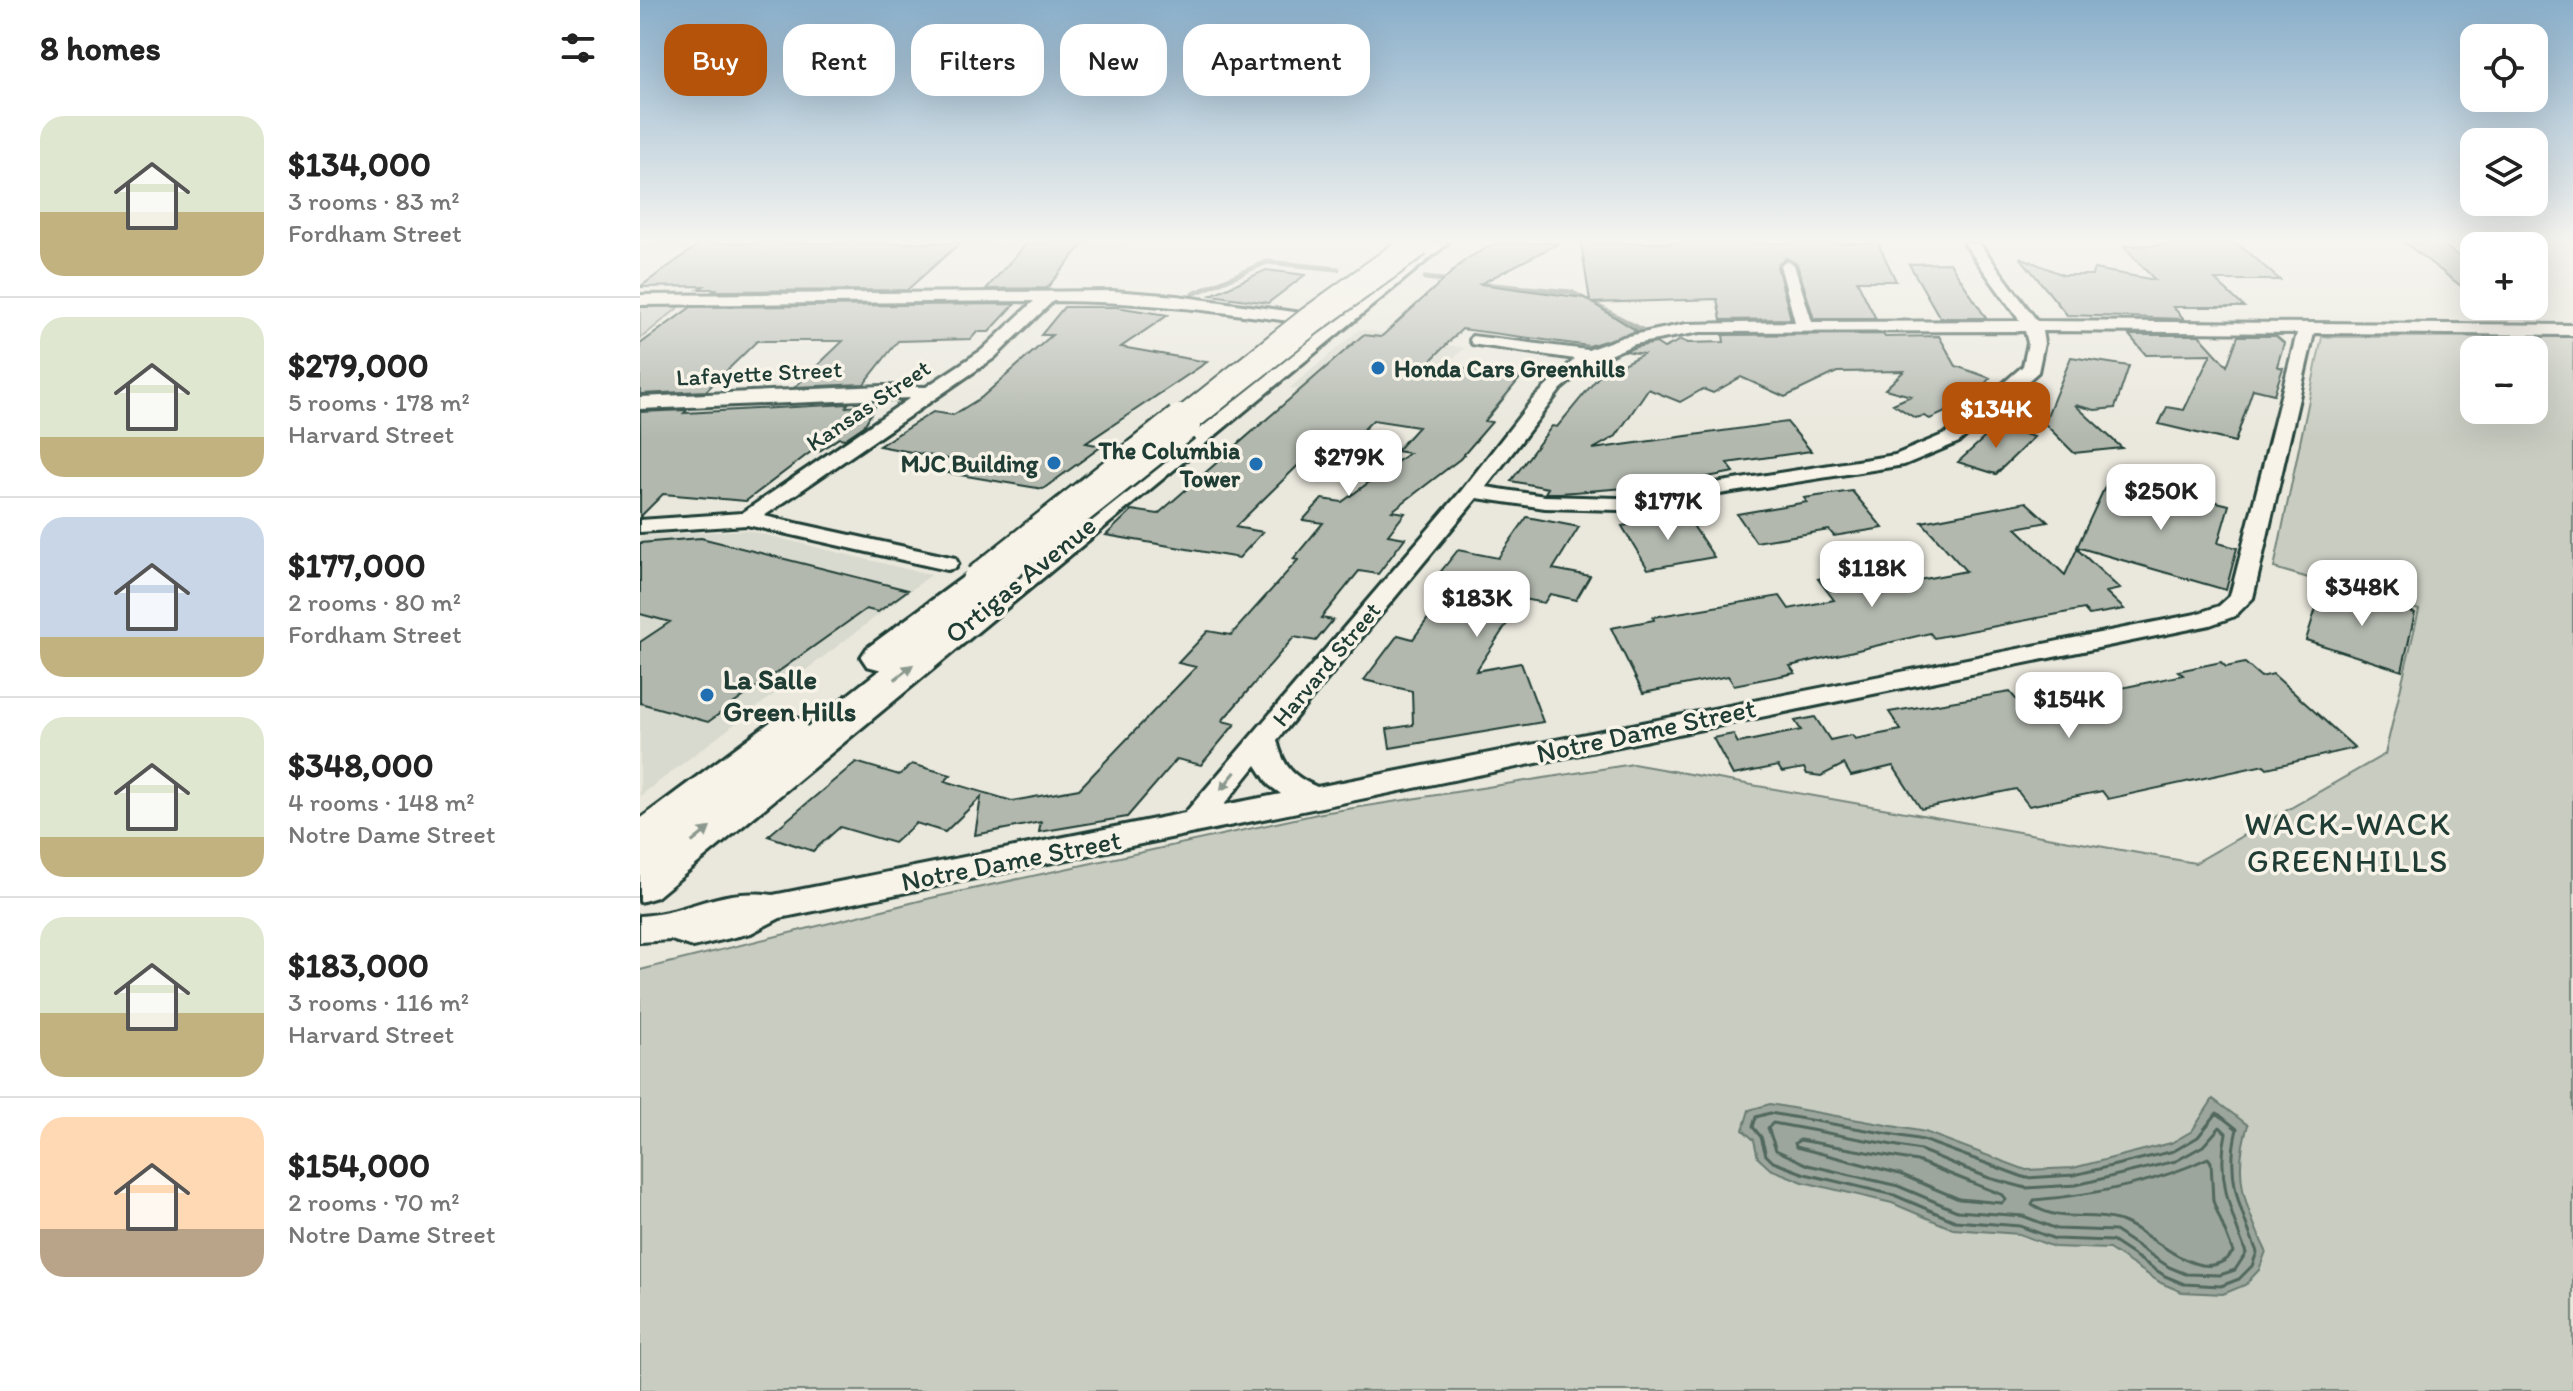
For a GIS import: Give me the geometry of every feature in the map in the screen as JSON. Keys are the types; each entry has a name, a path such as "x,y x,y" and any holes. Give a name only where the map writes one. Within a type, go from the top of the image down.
{"highway":[{"path":"882,657 964,573 1328,308"}],"main road":[{"name":"Ortigas Avenue","path":"640,884 1225,395 1315,308"},
{"name":"Ortigas Avenue","path":"640,843 882,657 901,626 1346,308"}],"street":[{"name":"Kansas Street","path":"747,519 1000,345 1037,308"},
{"path":"1227,308 1302,318"},
{"path":"1799,308 1805,327"},
{"path":"1472,491 1545,502 1618,504 1852,469 1917,455 1952,438 2032,368 2036,343 2032,326 2019,308"},
{"name":"Harvard Street","path":"1192,825 1472,491 1538,406 1565,376 1591,356 1661,332 1700,327 2573,330"},
{"name":"Notre Dame Street","path":"656,928 693,934 740,924 773,907 1192,825 1876,682 2201,620 2227,611 2241,598 2307,327"},
{"path":"1478,340 1591,356"},
{"name":"Lafayette Street","path":"640,403 882,391 928,393"},
{"path":"640,526 747,519 964,573"},
{"name":"Harvard Street","path":"1263,738 1267,765 1275,777 1318,799"}],"shaded area":[{"path":"640,308 678,308 640,339"},
{"name":"Honda Cars Greenhills","path":"1360,329 1465,348 1397,406 1290,388"},
{"path":"2322,337 2460,337 2460,424 2548,424 2548,337 2573,337 2573,1391 640,1391 640,970 931,898 1322,813 1633,764 2195,863 2385,754 2419,610 2274,568"},
{"name":"La Salle Green Hills","path":"746,530 931,575 640,796 640,536"}],"water":[{"path":"2213,1099 2248,1125 2241,1159 2243,1190 2266,1251 2259,1270 2245,1285 2223,1294 2182,1292 2161,1283 2109,1249 2054,1247 2019,1234 1953,1229 1892,1203 1803,1182 1770,1169 1758,1158 1754,1140 1743,1130 1749,1110 1770,1104 1925,1132 2026,1170 2073,1168 2171,1143 2192,1131"}],"building":[{"path":"690,308 1011,308 989,332 977,332 971,339 898,341 864,384 795,387 843,341 757,341 706,391 640,394 640,344"},
{"path":"1063,308 1122,308 1168,315 1121,347 1207,362 1086,443 1102,446 1043,489 948,473 965,462 879,446 933,412 953,415 982,397 1052,335 1041,335"},
{"path":"1413,308 1600,308 1637,331 1589,346 1462,329 1428,363 1521,377 1485,421 1492,422 1460,459 1392,511 1405,513 1388,535 1405,538 1378,574 1359,571 1321,618 1333,620 1316,641 1294,637 1222,721 1235,724 1201,765 1177,759 1127,817 1039,832 1041,822 975,835 981,797 945,832 916,823 894,843 840,827 813,851 768,836 856,762 899,775 912,764 951,775 945,781 1012,801 1079,789 1196,667 1178,663 1208,631 1231,635 1298,560 1293,559 1323,523 1303,520 1322,499 1342,502 1409,453 1396,451 1418,427 1373,420 1353,440 1328,436 1235,527 1263,532 1239,558 1106,535 1132,510 1158,514 1363,335 1381,337"},
{"path":"1719,308 1788,308 1791,319 1721,320"},
{"path":"1811,308 1870,308 1876,319 1814,319"},
{"path":"1934,308 1979,308 1986,318 1940,318"},
{"path":"2061,308 2174,308 2184,319 2067,315"},
{"path":"1883,334 1885,337 1939,336 1956,366 1990,378 1961,410 1954,408 1930,419 1924,416 1915,418 1893,404 1911,396 1885,389 1904,371 1837,372 1785,397 1741,377 1713,393 1703,389 1680,402 1648,389 1616,436 1593,449 1787,422 1811,451 1727,463 1734,472 1665,485 1545,493 1548,488 1511,481 1552,426 1557,427 1599,376 1643,354 1625,351 1656,343 1664,348 1681,340 1688,343 1724,342 1723,335"},
{"path":"2129,335 2199,335 2227,366 2238,336 2276,336 2284,343 2277,366 2283,368 2274,394 2253,389 2235,442 2159,424 2167,407 2184,410 2211,354 2146,355"},
{"path":"2071,357 2129,366 2115,408 2095,410 2075,405 2122,448 2074,453 2044,423"},
{"path":"848,404 846,407 876,405 864,426 818,452 812,451 746,501 663,494 640,517 640,412 687,410 684,413"},
{"path":"1997,426 2034,437 1996,474 1958,462"},
{"path":"2110,476 2229,505 2218,543 2237,548 2226,590 2077,547"},
{"path":"1852,491 1883,528 1834,536 1829,530 1756,542 1737,514 1807,502 1804,498"},
{"path":"2026,502 2048,522 2016,528 2065,575 2077,549 2120,589 2106,592 2124,609 2089,615 2084,609 1934,638 1930,633 1790,666 1795,673 1734,685 1728,676 1643,693 1611,628 1654,620 1653,617 1780,596 1789,609 1834,600 1818,579 1867,569 1882,587 1966,571 1922,522"},
{"path":"1686,515 1714,557 1648,569 1622,526"},
{"path":"1527,517 1579,527 1553,569 1590,576 1576,600 1550,594 1544,603 1523,599 1476,671 1521,663 1543,722 1390,748 1387,729 1413,725 1412,691 1364,680 1398,635 1413,639 1453,584 1434,580 1458,550 1498,558"},
{"name":"La Salle Green Hills","path":"701,538 908,590 878,612 866,609 708,722 640,703 640,642 670,622 640,614 640,543"},
{"path":"2323,586 2415,613 2402,671 2306,640"},
{"path":"2221,662 2226,667 2245,663 2261,677 2273,674 2355,748 2108,799 2102,791 2029,806 2016,789 1921,809 1893,766 1851,776 1844,764 1821,776 1807,774 1804,768 1782,772 1778,766 1733,775 1713,738 1733,734 1738,743 1801,730 1795,721 1815,717 1830,740 1852,735 1855,739 1901,730 1889,712 2010,692 2025,710 2110,694 2107,691 2183,675 2178,671"}],"waterway":[{"path":"1601,308 1642,330"}],"place":[{"name":"Honda Cars Greenhills","path":"1378,368"},
{"name":"MJC Building","path":"1054,463"},
{"name":"The Columbia Tower","path":"1256,464"},
{"name":"La Salle Green Hills","path":"707,695"}],"district":[{"name":"WACK-WACK GREENHILLS","path":"2348,842"}]}
